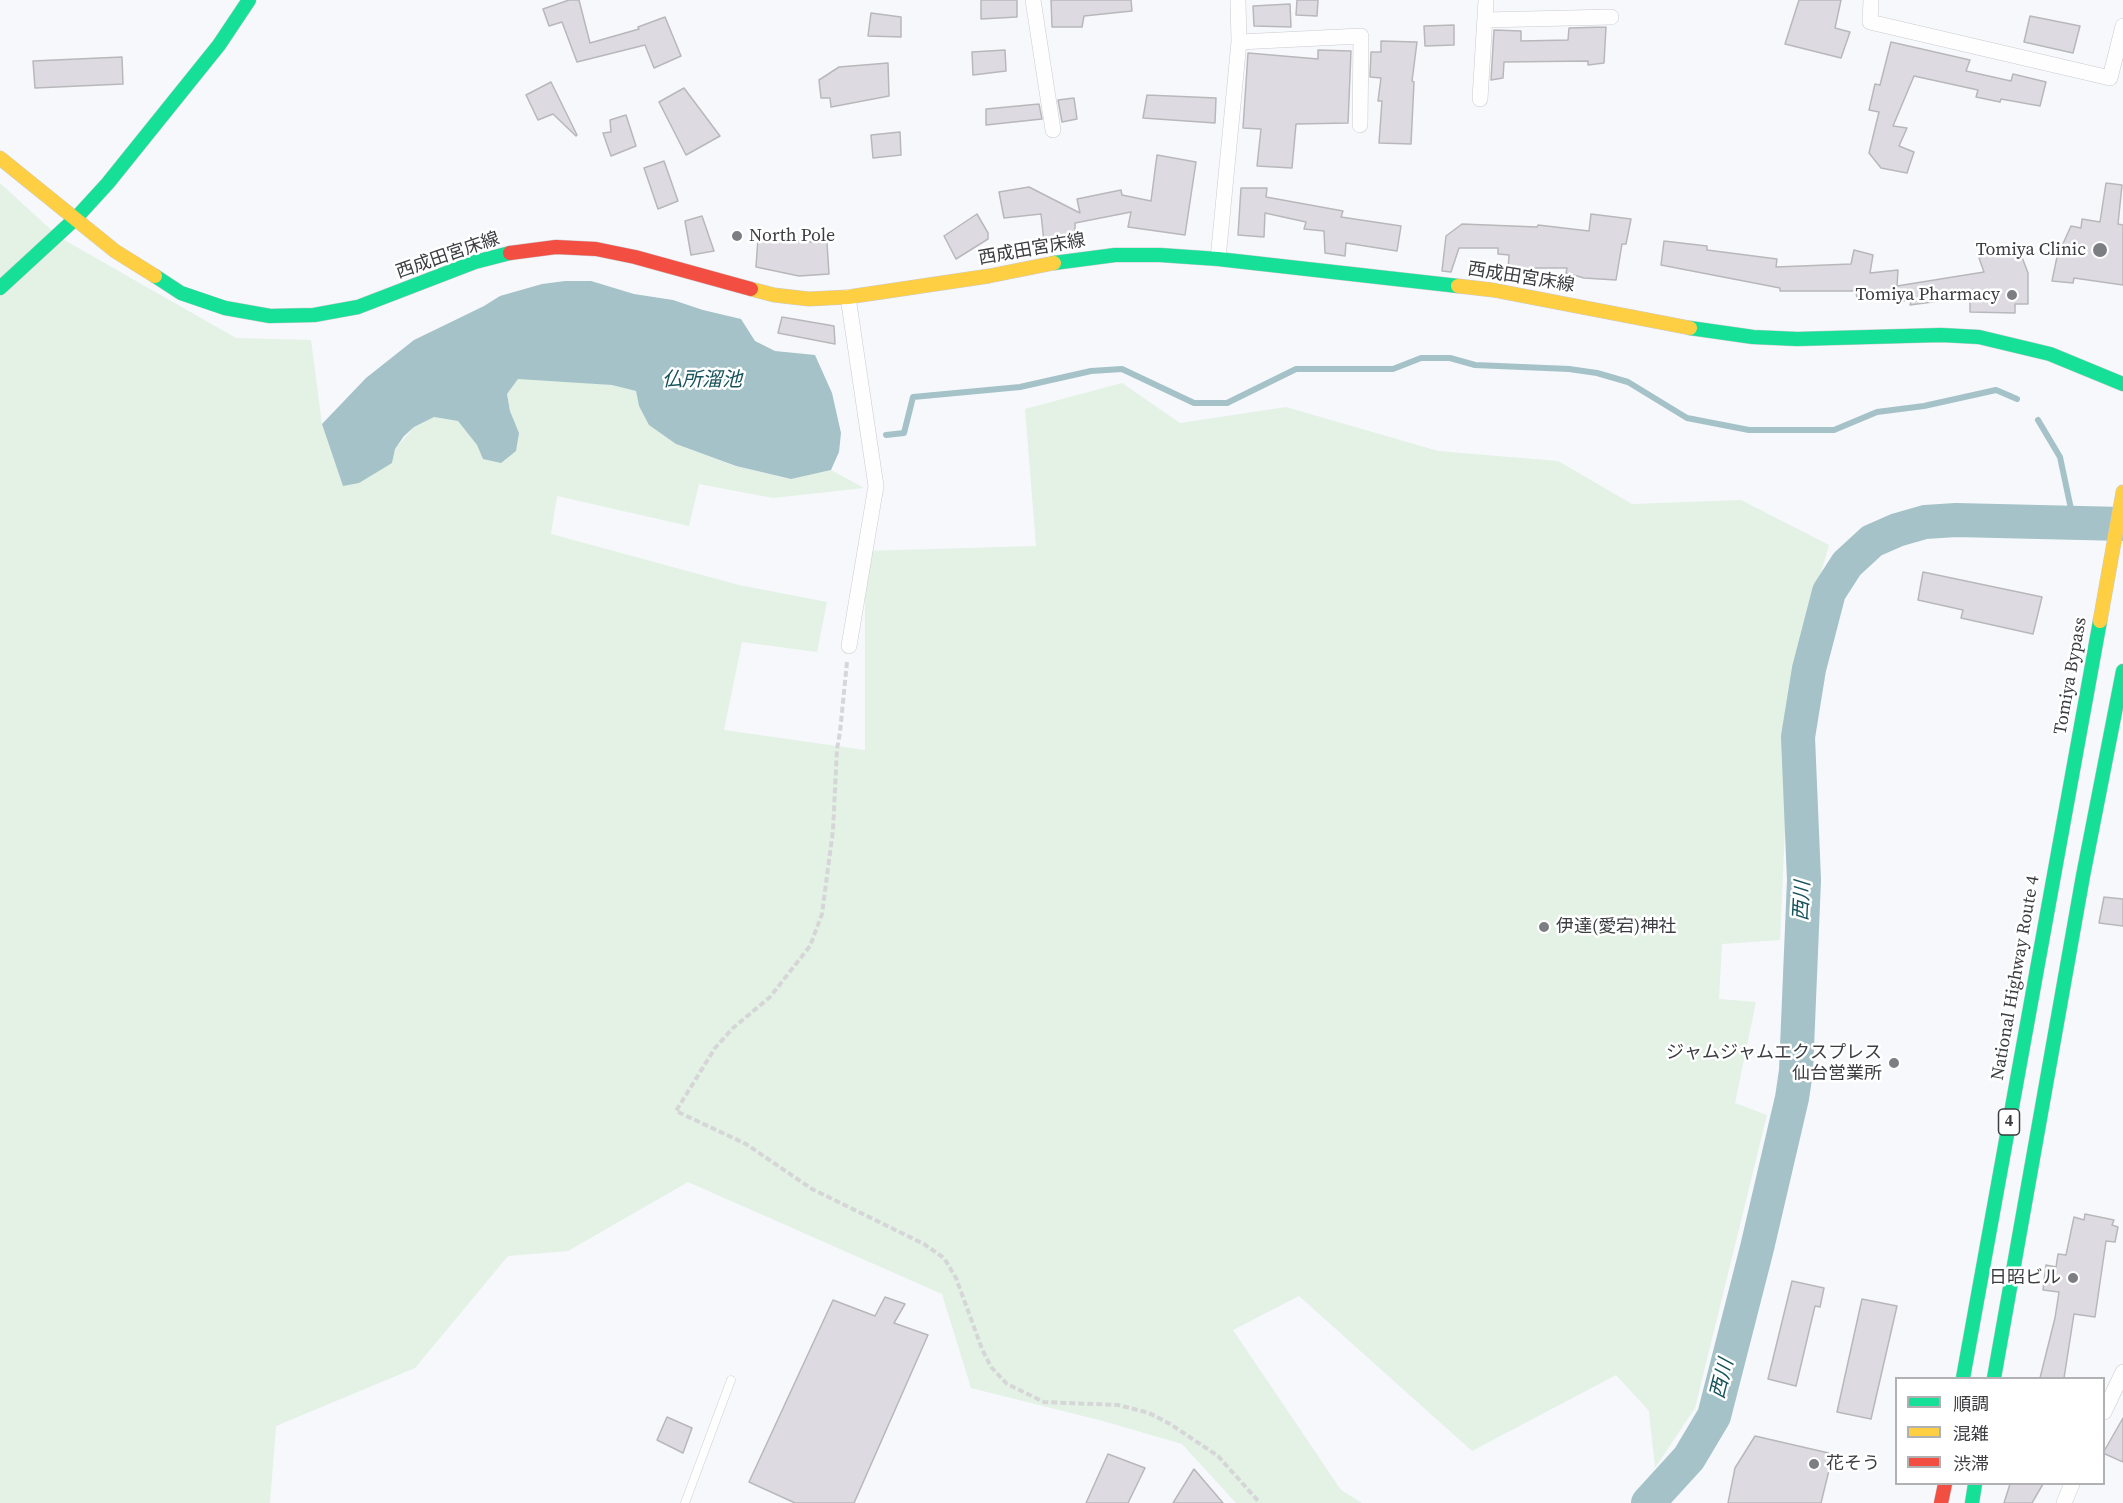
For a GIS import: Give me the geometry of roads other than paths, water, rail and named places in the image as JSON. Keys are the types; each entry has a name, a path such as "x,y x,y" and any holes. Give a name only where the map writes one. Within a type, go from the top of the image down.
{"main road":[{"path":"0,288 76,218 108,183 219,45 249,0"},
{"name":"西成田宮床線","path":"0,158 115,251 181,293 225,308 270,316 314,315 358,307 475,262 515,252 556,247 596,249 635,257 774,295 808,299 848,297 989,276 1065,261 1115,255 1160,255 1493,290 1684,327 1753,337 1797,339 1979,337 2050,354 2123,384"},
{"name":"Tomiya Bypass","path":"2055,866 2123,492"},
{"name":"4","path":"1994,1377 2083,876 2123,671"},
{"path":"2083,876 2111,806"},
{"name":"National Highway Route 4","path":"1964,1377 2055,866"},
{"path":"1941,1503 1945,1485"},
{"path":"1972,1503 1975,1485"}],"street":[{"path":"1033,0 1053,130"},
{"path":"1218,260 1239,42 1238,0"},
{"path":"1480,99 1486,0"},
{"path":"1871,0 1870,22 2109,78 2123,27"},
{"path":"1485,20 1611,16"},
{"path":"1239,42 1361,36 1359,125"},
{"path":"848,297 876,486 849,646"},
{"path":"2105,1408 2123,1372"},
{"path":"2064,1503 2072,1485"}],"lane":[{"path":"685,1503 731,1380"}],"water":[{"name":"仏所溜池","path":"591,281 634,294 673,300 741,319 755,341 775,351 815,355 832,393 841,433 839,452 831,470 791,479 736,466 676,444 649,425 639,406 636,391 612,385 518,379 507,394 510,411 519,433 516,451 501,463 483,459 477,445 458,421 434,417 414,427 404,436 395,449 392,463 359,483 343,486 322,424 366,378 414,340 500,296 542,284"}],"waterway":[{"path":"886,435 904,433 913,397 1020,387 1091,371 1122,369 1194,403 1227,403 1296,369 1393,369 1421,358 1450,358 1475,365 1569,369 1597,373 1628,382 1687,418 1749,430 1834,430 1877,412 1924,406 1996,390 2017,399"},
{"path":"2038,420 2060,457 2074,523"},
{"name":"西川","path":"1648,1503 1689,1458 1714,1416 1792,1098 1796,1071 1804,880 1798,737 1809,669 1829,592 1847,564 1872,541 1897,530 1925,522 1956,520 2123,524"}],"place":[{"name":"North Pole","path":"737,236"},
{"name":"Tomiya Clinic","path":"2100,250"},
{"name":"Tomiya Pharmacy","path":"2012,295"},
{"name":"伊達(愛宕)神社","path":"1544,927"},
{"name":"ジャムジャムエクスプレス 仙台営業所","path":"1894,1063"},
{"name":"日昭ビル","path":"2073,1278"},
{"name":"花そう","path":"1814,1464"}]}
